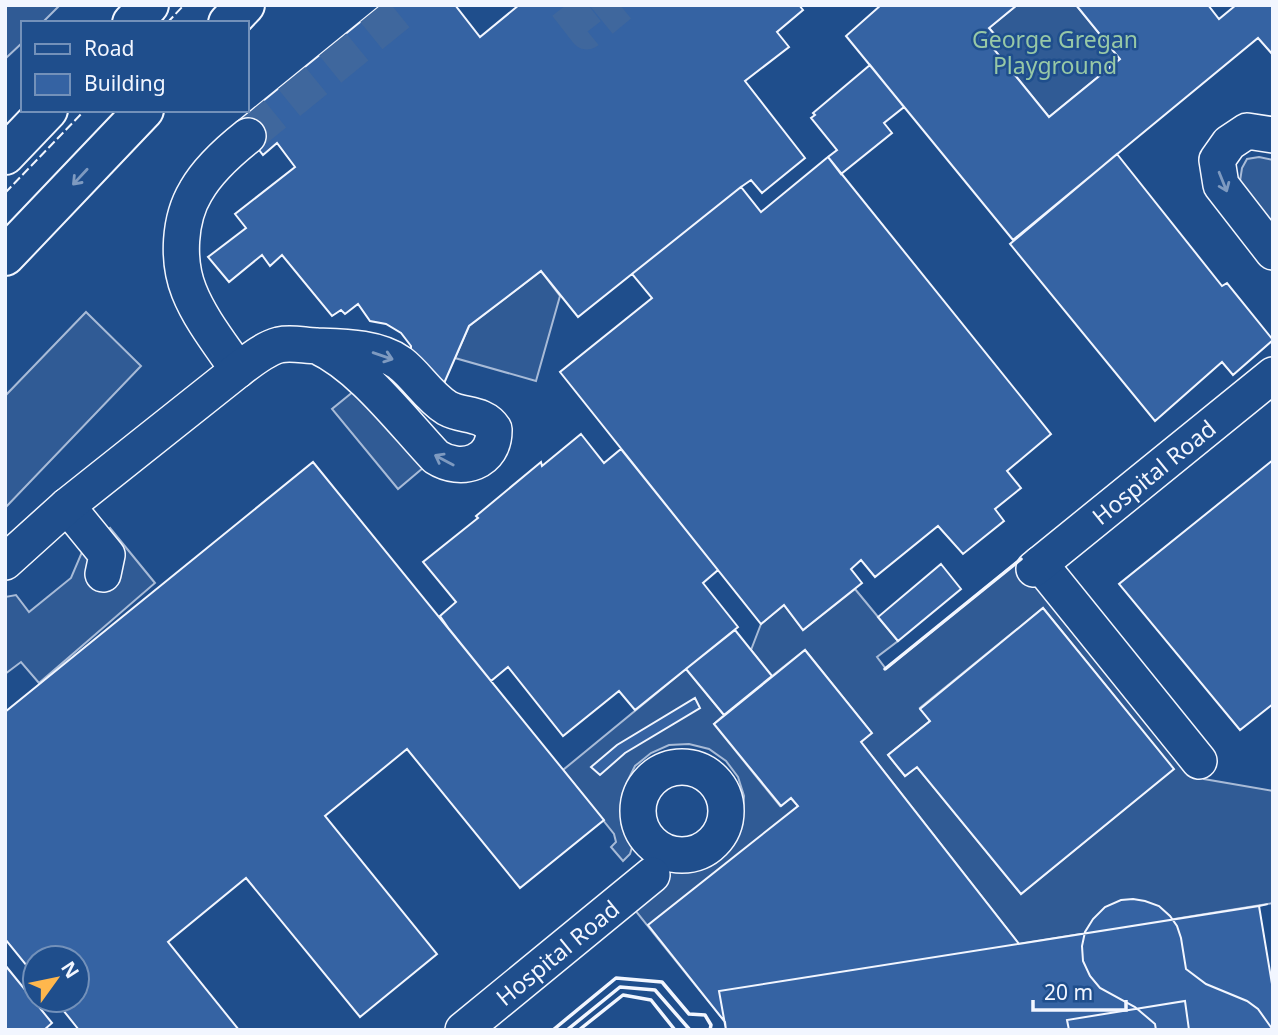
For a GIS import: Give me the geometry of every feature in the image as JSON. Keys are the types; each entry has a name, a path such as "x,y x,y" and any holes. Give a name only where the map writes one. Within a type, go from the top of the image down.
{"main road":[{"path":"134,21 149,5"},
{"path":"230,21 245,5"},
{"path":"5,155 46,112"},
{"path":"5,256 142,112"}],"street":[{"path":"1273,135 1247,131 1229,143 1217,160 1222,185 1273,252"},
{"path":"238,370 189,291 183,271 181,235 195,191 226,154 248,136"},
{"path":"5,562 68,506 238,370 256,356 279,345 336,345 388,355 402,365 436,401 450,410 481,417 490,422 494,429 492,447 482,458 469,464 455,466 445,463 436,457 365,382 332,354 317,346"},
{"name":"Hospital Road","path":"1199,761 1037,567 1273,375"},
{"path":"68,506 107,555 103,574"},
{"name":"Hospital Road","path":"463,1030 652,875 683,856 710,846 720,835 726,808 723,793 704,772 675,766 661,771 649,780 641,793 637,808 652,875"},
{"path":"645,836 655,847 669,854 683,856"}],"shaded area":[{"path":"5,5 60,5 44,21 21,21 21,44 5,59"},
{"name":"George Gregan Playground","path":"1017,5 1076,5 1120,59 1049,117 988,42 996,36 989,28"},
{"path":"1259,157 1273,160 1273,227 1240,181 1247,159"},
{"path":"541,271 560,296 536,381 455,358 469,326"},
{"path":"86,312 141,366 5,508 5,396"},
{"path":"365,382 436,457 398,489 332,409"},
{"path":"110,528 155,583 39,683 21,662 5,674 5,597 16,595 29,612 71,578 82,552"},
{"path":"1023,557 1204,779 1273,791 1273,903 1019,944 861,742 871,732 805,650 772,676 751,650 761,624 784,605 803,630 855,589 898,641 877,657 886,669","holes":["1043,608 1173,769 1021,894 917,767 905,776 888,755 930,721 920,708"]},
{"path":"686,669 724,715 714,724 780,806 791,798 798,806 725,1022 630,904 677,866 706,862 724,851 736,836 743,817 744,796 738,777 726,761 709,749 689,744 669,745 651,753 635,766 626,784 622,803 625,823 634,841 630,854 623,861 611,847 616,842 614,834 563,770"}],"building":[{"path":"381,5 455,5 480,37 519,5 799,5 803,10 777,32 789,47 745,81 805,158 762,193 751,180 741,187 578,317 541,271 469,326 442,388 411,350 401,333 386,324 370,321 358,304 345,314 341,310 332,316 282,255 270,266 262,255 229,282 208,257 246,228 235,214 295,167 277,143 263,155 237,122"},
{"path":"881,5 1017,5 989,28 996,36 988,42 1049,117 1120,59 1076,5 1208,5 1219,19 1236,5 1273,5 1273,55 1258,38 1013,240 846,36"},
{"path":"870,65 904,107 884,123 892,133 841,174 828,157 837,150 811,118 815,115 813,113"},
{"path":"1117,154 1222,286 1227,283 1273,340 1233,375 1222,362 1155,421 1010,244"},
{"path":"828,157 1051,434 1007,471 1021,488 995,509 1004,521 963,554 938,526 875,577 861,560 851,569 862,583 803,630 784,605 761,624 560,372 652,298 632,274 741,187 761,212"},
{"path":"581,434 604,463 621,449 718,570 703,583 738,627 635,710 619,691 563,736 508,667 491,681 449,629 440,616 456,602 423,562 541,462 542,466"},
{"path":"1273,460 1273,704 1240,730 1119,584"},
{"path":"313,462 604,820 520,888 407,749 325,816 437,954 360,1017 246,878 168,942 239,1030 79,1030 66,1014 91,1014 91,944 21,944 21,959 5,939 5,712"},
{"path":"941,564 961,589 898,641 878,617"},
{"path":"1043,608 1174,769 1021,894 917,767 905,776 888,755 930,721 920,709"},
{"path":"735,630 772,676 724,715 686,669"},
{"path":"805,650 872,733 861,742 1019,944 1259,906 1273,990 1273,1030 726,1030 725,1022 648,925 798,806 791,798 781,806 714,724"},
{"path":"695,698 700,708 625,753 600,775 591,767 617,745"},
{"path":"1133,899 1159,906 1170,916 1181,938 1186,969 1206,984 1247,1001 1258,1009 1273,1030 1156,1030 1155,1024 1135,1007 1100,988 1083,961 1085,932 1105,907 1121,900"},
{"path":"1259,906 1273,990 1273,1030 1189,1030 1185,1001 1067,1020 1069,1030 726,1030 719,991"},
{"path":"5,965 21,985 21,1014 45,1014 52,1023 44,1030 5,1030"}],"tunnel":[{"path":"248,136 409,5"},
{"path":"566,5 587,32 620,5"}],"fence":[{"path":"169,21 184,5"},
{"path":"5,193 83,112"},
{"path":"1259,906 1273,903"}],"wall":[{"path":"885,669 1021,559"},
{"path":"553,1030 616,978 662,982 689,1014 705,1015 711,1025 710,1030"},
{"path":"567,1030 620,987 655,990 690,1030"},
{"path":"579,1030 623,995 651,1000 675,1030"}]}
